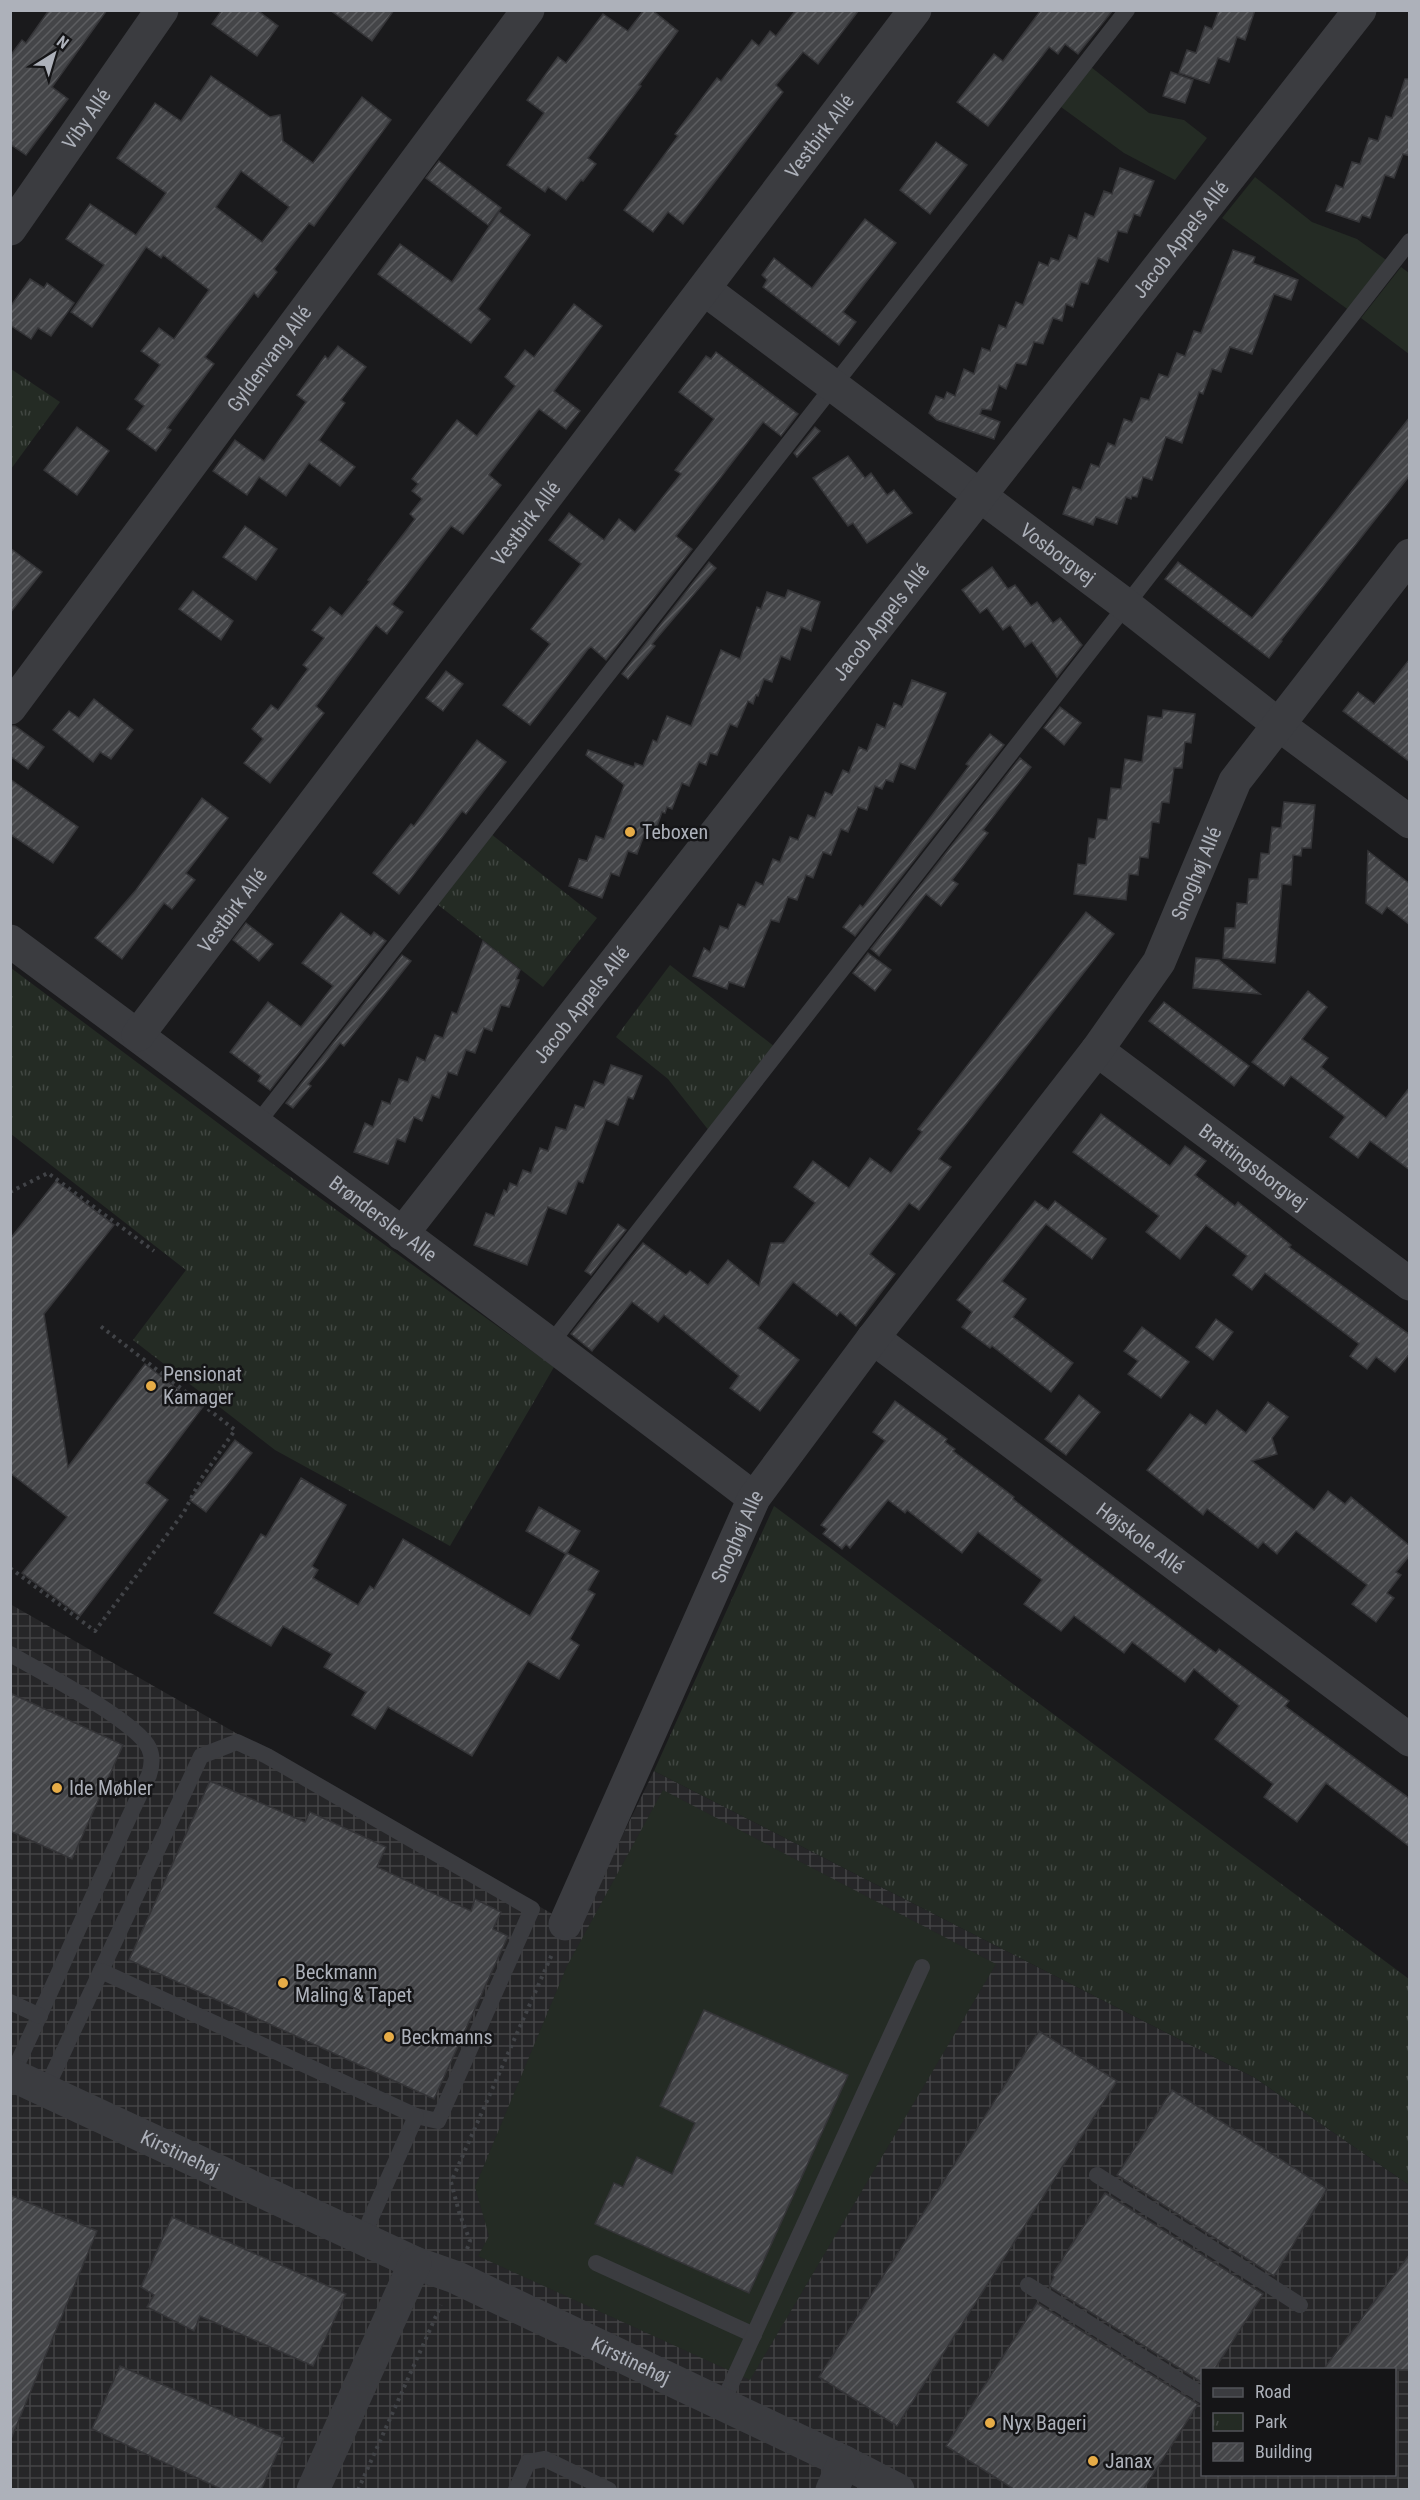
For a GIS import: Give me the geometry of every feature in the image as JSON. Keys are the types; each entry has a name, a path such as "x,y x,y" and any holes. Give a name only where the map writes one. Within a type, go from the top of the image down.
{"street":[{"name":"Viby Allé","path":"10,229 162,10"},
{"name":"Gyldenvang Allé","path":"10,708 528,10"},
{"name":"Vestbirk Allé","path":"138,1035 915,10"},
{"name":"Jacob Appels Allé","path":"402,1234 1360,10"},
{"name":"Vosborgvej","path":"704,289 1126,605 1279,725 1410,822"},
{"name":"Snoghøj Allé","path":"985,1192 1096,1050 1159,962 1235,781 1410,555"},
{"name":"Brønderslev Alle","path":"10,941 754,1498"},
{"name":"Brattingsborgvej","path":"1096,1050 1410,1284"},
{"name":"Snoghøj Alle","path":"565,1924 754,1498 985,1192"},
{"name":"Højskole Allé","path":"873,1338 1410,1740"},
{"name":"Kirstinehøj","path":"11,2074 415,2263 455,2277 722,2404 838,2476 898,2490"},
{"path":"313,2490 415,2263"}],"lane":[{"path":"256,1125 1127,10"},
{"path":"551,1344 1410,241"},
{"path":"10,1654 129,1727 149,1747 152,1759 149,1775 96,1885 40,2016 11,2074"},
{"path":"46,2089 201,1756 237,1742 267,1756 532,1909 438,2121 416,2116 101,1971"},
{"path":"722,2404 922,1967"},
{"path":"10,2002 40,2016"},
{"path":"362,2238 416,2116"},
{"path":"1097,2175 1300,2305"},
{"path":"596,2263 754,2335"},
{"path":"1028,2285 1201,2394"},
{"path":"516,2490 528,2462 545,2459 609,2490"}],"path":[{"path":"10,1192 48,1173 154,1251"},
{"path":"10,1568 95,1631 184,1512 201,1479 235,1430 99,1325"},
{"path":"358,2490 470,2241 451,2182 565,1924"}],"shaded area":[{"path":"10,1604 577,1928 654,1771 1255,2078 1409,2185 1409,2489 11,2489"}],"green space":[{"path":"1091,67 1149,113 1184,120 1207,138 1175,180 1124,153 1061,107"},
{"path":"1255,177 1312,222 1357,239 1389,262 1350,311 1222,218"},
{"path":"1401,267 1409,273 1409,354 1361,318"},
{"path":"11,369 60,402 11,469"},
{"path":"491,834 597,918 543,987 437,904"},
{"path":"670,965 775,1047 710,1132 668,1079 616,1037"},
{"path":"11,968 270,1162 554,1367 450,1546 275,1450 133,1340 186,1270 11,1134"},
{"path":"774,1506 1409,1979 1409,2185 1255,2078 654,1771"},
{"path":"663,1790 996,1964 750,2380 478,2256 489,2236 475,2187 567,1966"}],"building":[{"path":"49,10 107,10 52,87 68,99 26,155 10,144 10,56 22,40 26,43"},
{"path":"222,10 257,10 278,26 257,56 212,24"},
{"path":"330,10 394,10 372,41"},
{"path":"644,10 652,10 678,31 588,158 596,164 583,181 581,180 566,200 548,187 545,192 507,165 544,113 527,100 558,57 566,63 603,14 628,31"},
{"path":"796,10 859,10 818,64 803,52 776,85 783,92 683,224 668,212 653,232 624,210 678,136 675,134 717,78 721,81 752,40 759,46 770,31 776,36"},
{"path":"1041,10 1113,10 1078,54 1065,44 1058,54 1049,47 988,126 957,102 994,54 1003,61"},
{"path":"1219,10 1255,10 1245,40 1237,37 1229,62 1218,58 1209,83 1179,73 1187,50 1196,53 1205,26 1212,29"},
{"path":"1171,72 1193,80 1185,103 1163,96"},
{"path":"211,76 270,117 280,115 283,141 313,163 362,97 391,120 314,226 309,223 274,269 277,272 258,297 254,293 205,357 214,364 167,428 171,430 156,451 127,429 144,406 135,399 160,365 141,351 159,328 174,339 209,290 163,255 161,258 146,247 92,327 71,312 104,265 66,239 90,204 136,235 166,193 117,158 155,103 181,121","holes":["241,171 289,207 262,242 216,207"]},
{"path":"1405,79 1410,79 1410,156 1403,154 1394,178 1385,175 1370,218 1362,215 1359,222 1326,211 1336,185 1343,188 1352,162 1360,164 1369,138 1378,141 1386,116 1392,118"},
{"path":"936,142 967,165 930,214 900,190"},
{"path":"439,161 501,208 488,225 426,178"},
{"path":"1120,168 1154,181 1140,216 1134,214 1127,233 1118,231 1108,262 1098,258 1088,284 1081,282 1073,307 1066,304 1062,321 1053,318 1043,344 1034,342 1026,365 1016,363 1006,389 999,385 991,410 982,409 980,414 1000,422 994,439 937,420 929,413 936,396 944,399 947,392 955,396 964,369 974,374 982,348 990,351 999,325 1006,328 1016,302 1023,305 1039,262 1048,266 1051,258 1059,261 1069,235 1077,239 1085,213 1094,217 1104,191 1112,194"},
{"path":"499,212 530,235 478,309 490,319 471,343 378,274 400,244 452,282"},
{"path":"865,219 896,243 843,312 856,322 839,345 763,287 767,280 762,275 774,258 812,288"},
{"path":"1233,250 1255,257 1253,263 1298,280 1291,300 1274,294 1252,354 1230,347 1221,372 1212,369 1203,394 1199,392 1182,443 1166,437 1152,480 1143,477 1137,497 1132,496 1131,499 1126,497 1117,524 1096,517 1093,525 1063,514 1073,487 1081,490 1091,464 1099,467 1108,443 1115,446 1124,419 1132,422 1141,398 1149,400 1159,374 1168,377 1177,353 1185,356 1194,331 1201,333"},
{"path":"30,279 44,288 47,283 74,303 51,336 38,328 31,339 10,325 10,307"},
{"path":"574,304 602,326 554,391 580,411 566,429 539,409 489,475 501,485 463,534 451,526 392,604 403,612 387,634 376,625 316,706 324,713 270,783 244,763 263,739 252,729 271,705 278,710 308,669 303,665 324,638 312,630 330,607 342,616 415,519 410,514 422,499 412,491 418,484 412,479 457,420 477,436 515,386 505,377 525,350 534,357"},
{"path":"338,346 366,367 341,400 345,403 319,440 355,467 340,486 309,463 286,496 259,477 247,495 213,471 235,440 264,461 306,402 297,395 325,356 328,359"},
{"path":"716,352 798,414 781,436 763,422 676,536 692,549 606,660 591,647 588,649 530,725 503,705 550,644 531,629 581,564 549,540 569,513 604,540 619,519 635,532 681,474 675,470 714,419 679,392 706,356 711,359"},
{"path":"1410,417 1410,475 1269,658 1165,579 1178,562 1252,618"},
{"path":"77,427 109,451 77,495 44,470"},
{"path":"815,427 820,431 797,457 794,453"},
{"path":"848,456 865,478 871,473 887,495 894,490 912,513 867,543 853,523 848,526 813,478"},
{"path":"245,526 277,549 256,580 223,557"},
{"path":"10,548 42,572 10,613"},
{"path":"709,562 716,568 652,644 655,646 628,679 622,674"},
{"path":"992,567 1008,589 1015,585 1031,606 1037,602 1053,623 1060,618 1082,645 1057,677 1032,642 1025,647 1010,625 1003,630 987,608 980,613 962,590"},
{"path":"788,590 820,602 811,631 801,627 790,660 781,656 772,682 764,679 753,704 748,701 737,727 730,724 717,755 710,753 706,765 699,762 689,786 682,783 672,809 667,807 665,813 662,812 654,835 652,834 651,838 644,835 637,854 628,851 619,876 611,873 602,898 569,886 579,859 587,861 596,836 604,839 624,785 586,755 588,750 634,767 635,763 643,766 653,740 657,742 667,716 691,726 721,650 740,659 757,607 761,609 767,592 785,598"},
{"path":"193,591 233,621 221,640 179,609"},
{"path":"1410,659 1410,762 1343,711 1358,692 1374,704"},
{"path":"446,671 463,684 443,711 426,698"},
{"path":"912,680 946,693 915,769 900,763 893,782 886,780 882,789 875,786 867,810 858,807 848,832 841,829 831,855 823,852 813,878 806,875 797,900 788,897 779,922 771,920 744,987 729,982 727,989 693,976 704,948 710,952 720,926 728,929 738,904 745,907 756,882 763,885 773,859 780,862 790,837 798,840 808,815 815,818 825,792 832,795 843,770 849,773 859,747 867,751 877,724 885,728 894,703 902,707"},
{"path":"94,699 133,730 111,759 100,752 93,762 53,730 69,711 79,718"},
{"path":"1060,707 1081,723 1064,745 1044,728"},
{"path":"1163,710 1195,714 1191,743 1185,742 1182,768 1174,768 1169,803 1162,802 1159,823 1152,822 1148,858 1140,857 1138,875 1129,874 1126,900 1074,894 1078,864 1086,865 1089,838 1095,839 1098,819 1107,820 1111,788 1121,789 1125,759 1142,762 1148,716 1162,718"},
{"path":"10,726 15,726 44,747 28,769 10,756"},
{"path":"990,734 1004,745 855,936 843,927 860,905 863,907 969,766 966,764"},
{"path":"477,740 506,762 466,814 462,811 399,894 373,873 411,824 414,826"},
{"path":"1020,758 1031,767 983,830 988,833 952,880 958,884 941,906 926,894 879,956 871,949"},
{"path":"10,779 78,827 53,863 10,834"},
{"path":"202,798 228,818 186,873 195,880 172,909 164,903 122,959 95,938 136,890"},
{"path":"1284,802 1315,805 1311,848 1302,848 1301,856 1293,855 1291,885 1282,884 1275,963 1223,958 1225,928 1235,928 1237,903 1247,904 1249,879 1258,879 1261,853 1269,854 1272,827 1281,828"},
{"path":"1368,851 1410,884 1410,925 1387,907 1382,914 1366,903"},
{"path":"1086,912 1114,934 939,1159 951,1167 919,1210 909,1203 870,1254 895,1274 856,1326 840,1312 837,1316 793,1282 758,1328 799,1360 760,1411 730,1388 739,1376 664,1315 658,1322 632,1302 592,1351 571,1334 643,1243 686,1275 690,1271 708,1285 728,1260 759,1286 771,1243 784,1243 815,1203 794,1187 813,1161 849,1188 870,1158 891,1173 922,1132 918,1129"},
{"path":"341,913 371,936 374,932 386,941 270,1090 258,1081 261,1076 230,1052 268,1002 301,1027 333,986 302,963"},
{"path":"246,923 273,944 259,961 233,940"},
{"path":"483,941 520,970 516,979 519,980 509,1007 501,1005 492,1031 484,1028 475,1053 466,1050 457,1075 448,1072 439,1098 432,1095 422,1121 414,1117 405,1142 397,1139 388,1164 354,1152 365,1123 373,1127 382,1101 390,1104 399,1079 408,1082 417,1057 425,1061 435,1035 443,1038 452,1012 457,1014"},
{"path":"868,953 891,970 875,991 853,973"},
{"path":"402,955 411,961 344,1046 340,1043 308,1084 311,1086 293,1108 286,1103"},
{"path":"1196,958 1219,960 1260,994 1193,988"},
{"path":"1308,991 1327,1007 1302,1039 1328,1058 1321,1067 1386,1118 1410,1087 1410,1170 1370,1141 1358,1158 1330,1137 1345,1117 1291,1076 1284,1086 1252,1062"},
{"path":"1164,1002 1249,1066 1234,1086 1149,1021"},
{"path":"611,1065 642,1076 633,1099 628,1097 618,1125 606,1120 583,1183 578,1181 566,1214 548,1207 527,1265 474,1245 486,1213 494,1216 504,1190 507,1192 510,1183 517,1186 523,1170 531,1173 540,1148 548,1151 556,1127 566,1130 575,1105 584,1108 594,1081 604,1085"},
{"path":"1101,1114 1170,1166 1185,1146 1206,1161 1195,1175 1235,1206 1238,1202 1291,1245 1289,1247 1410,1335 1410,1353 1395,1372 1376,1357 1367,1369 1350,1356 1359,1344 1265,1273 1252,1290 1233,1275 1247,1256 1206,1225 1180,1259 1146,1232 1159,1216 1073,1152"},
{"name":"Pensionat Kamager","path":"56,1181 114,1225 44,1314 68,1467 145,1364 202,1408 146,1483 168,1500 80,1616 22,1573 67,1517 10,1473 10,1239"},
{"path":"1035,1201 1048,1210 1055,1201 1106,1239 1092,1259 1046,1224 1002,1281 1026,1299 1013,1317 1073,1363 1051,1392 992,1346 990,1348 962,1327 972,1312 957,1300"},
{"path":"618,1224 626,1230 591,1275 585,1271"},
{"path":"1216,1319 1233,1332 1213,1360 1196,1347"},
{"path":"1142,1327 1189,1362 1161,1398 1128,1374 1138,1361 1124,1351"},
{"path":"1079,1395 1100,1412 1066,1455 1045,1439"},
{"path":"895,1401 947,1439 945,1442 955,1449 953,1451 1076,1548 1216,1653 1219,1649 1289,1701 1285,1706 1410,1799 1410,1847 1326,1783 1297,1822 1264,1797 1273,1784 1215,1739 1239,1706 1194,1669 1185,1682 1132,1642 1124,1653 1074,1616 1061,1631 1024,1604 1042,1580 978,1532 962,1553 907,1510 905,1513 888,1500 850,1548 846,1544 842,1549 823,1534 827,1529 821,1525 885,1441 873,1432"},
{"path":"1268,1402 1288,1417 1272,1438 1277,1454 1252,1461 1314,1510 1328,1491 1345,1504 1351,1497 1410,1546 1410,1555 1396,1572 1401,1575 1387,1593 1394,1598 1376,1622 1352,1604 1367,1585 1296,1531 1277,1554 1263,1542 1258,1548 1207,1509 1203,1515 1147,1470 1190,1414 1206,1425 1217,1410 1246,1433"},
{"path":"235,1440 252,1453 206,1512 190,1500"},
{"path":"301,1478 346,1505 312,1566 318,1570 313,1578 358,1605 370,1586 374,1589 403,1539 530,1616 566,1554 526,1531 539,1507 580,1531 567,1553 599,1571 588,1590 595,1594 570,1639 579,1645 559,1679 528,1661 472,1756 388,1707 375,1729 352,1715 366,1692 324,1667 332,1654 283,1626 271,1646 214,1613 261,1534 266,1537"},
{"name":"Ide Møbler","path":"10,1693 123,1745 72,1859 10,1831"},
{"path":"210,1781 305,1822 310,1812 386,1847 377,1867 471,1911 475,1899 501,1912 493,1929 508,1936 434,2099 129,1960"},
{"path":"704,2010 848,2075 749,2293 595,2224 614,2183 623,2187 637,2157 672,2174 695,2123 660,2106"},
{"path":"1039,2031 1117,2081 897,2426 819,2377"},
{"path":"1172,2090 1327,2189 1274,2276 1117,2175"},
{"path":"1105,2193 1263,2294 1215,2368 1201,2368 1201,2382 1049,2286 1054,2277 1052,2275"},
{"path":"10,2195 97,2231 11,2439 10,2439"},
{"path":"172,2217 346,2294 313,2366 200,2316 194,2331 147,2307 154,2295 141,2287"},
{"path":"1410,2254 1410,2370 1324,2368"},
{"path":"1037,2303 1198,2404 1143,2490 1015,2490 946,2446"},
{"path":"120,2366 284,2438 261,2490 223,2490 92,2429"}],"place":[{"name":"Teboxen","path":"630,832"},
{"name":"Pensionat Kamager","path":"151,1386"},
{"name":"Ide Møbler","path":"57,1788"},
{"name":"Beckmann Maling & Tapet","path":"283,1983"},
{"name":"Beckmanns","path":"389,2037"},
{"name":"Nyx Bageri","path":"990,2423"},
{"name":"Janax","path":"1093,2461"}]}
